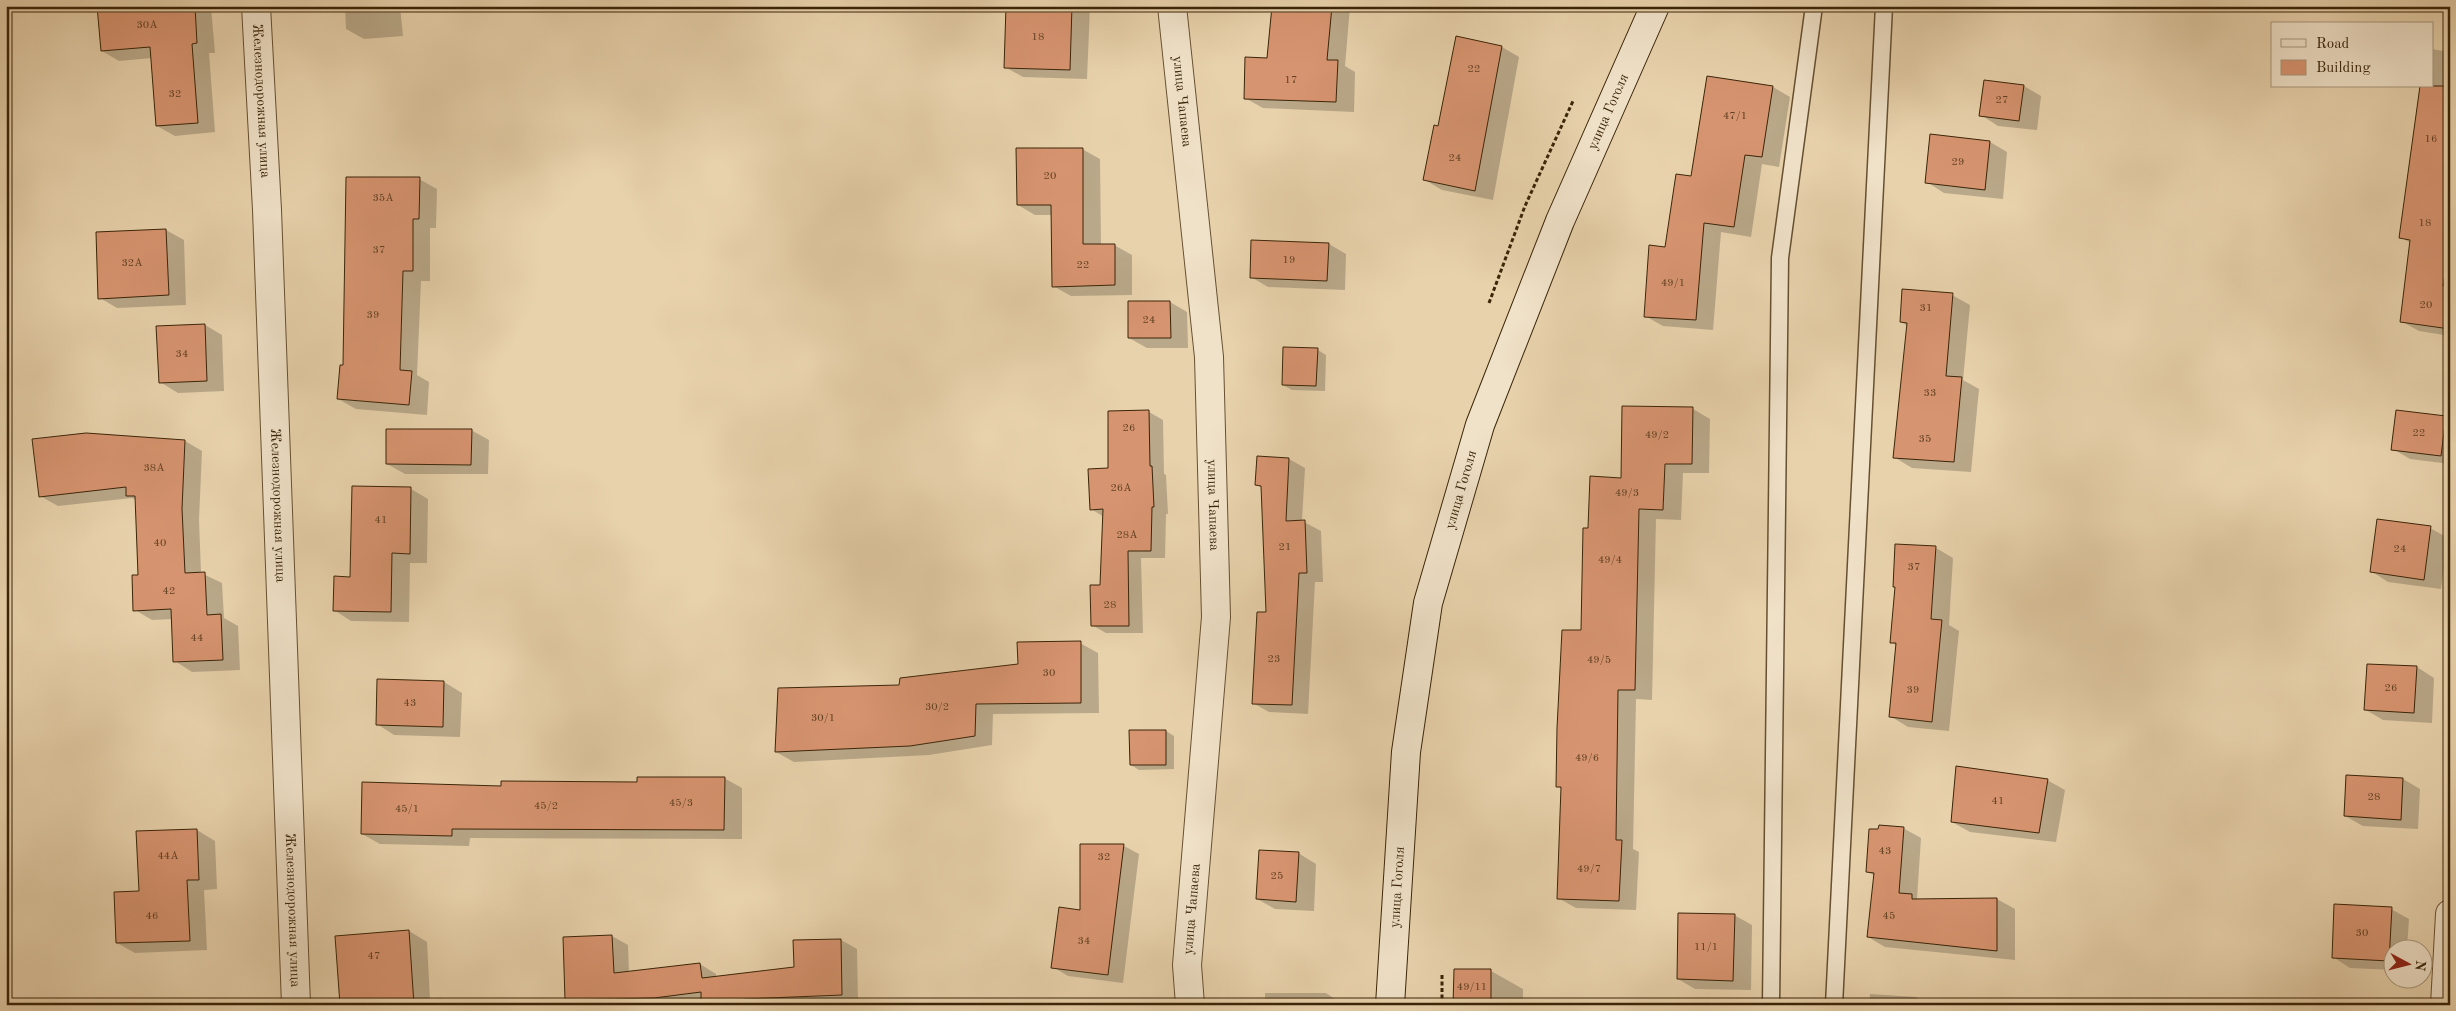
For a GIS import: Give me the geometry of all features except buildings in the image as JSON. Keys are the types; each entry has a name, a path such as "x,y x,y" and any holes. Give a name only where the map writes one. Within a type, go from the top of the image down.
{"street":[{"name":"Железнодорожная улица","path":"256,6 267,210 296,1005"},
{"name":"улица Чапаева","path":"1172,6 1209,357 1216,617 1187,965 1190,1005"},
{"name":"улица Гоголя","path":"1390,1005 1406,752 1428,603 1480,425 1560,221 1655,6"},
{"path":"2445,1005 2450,914"}],"lane":[{"path":"1771,1005 1780,258 1814,6"},
{"path":"1834,1005 1884,6"}],"path":[{"path":"1442,974 1442,1005"}]}
